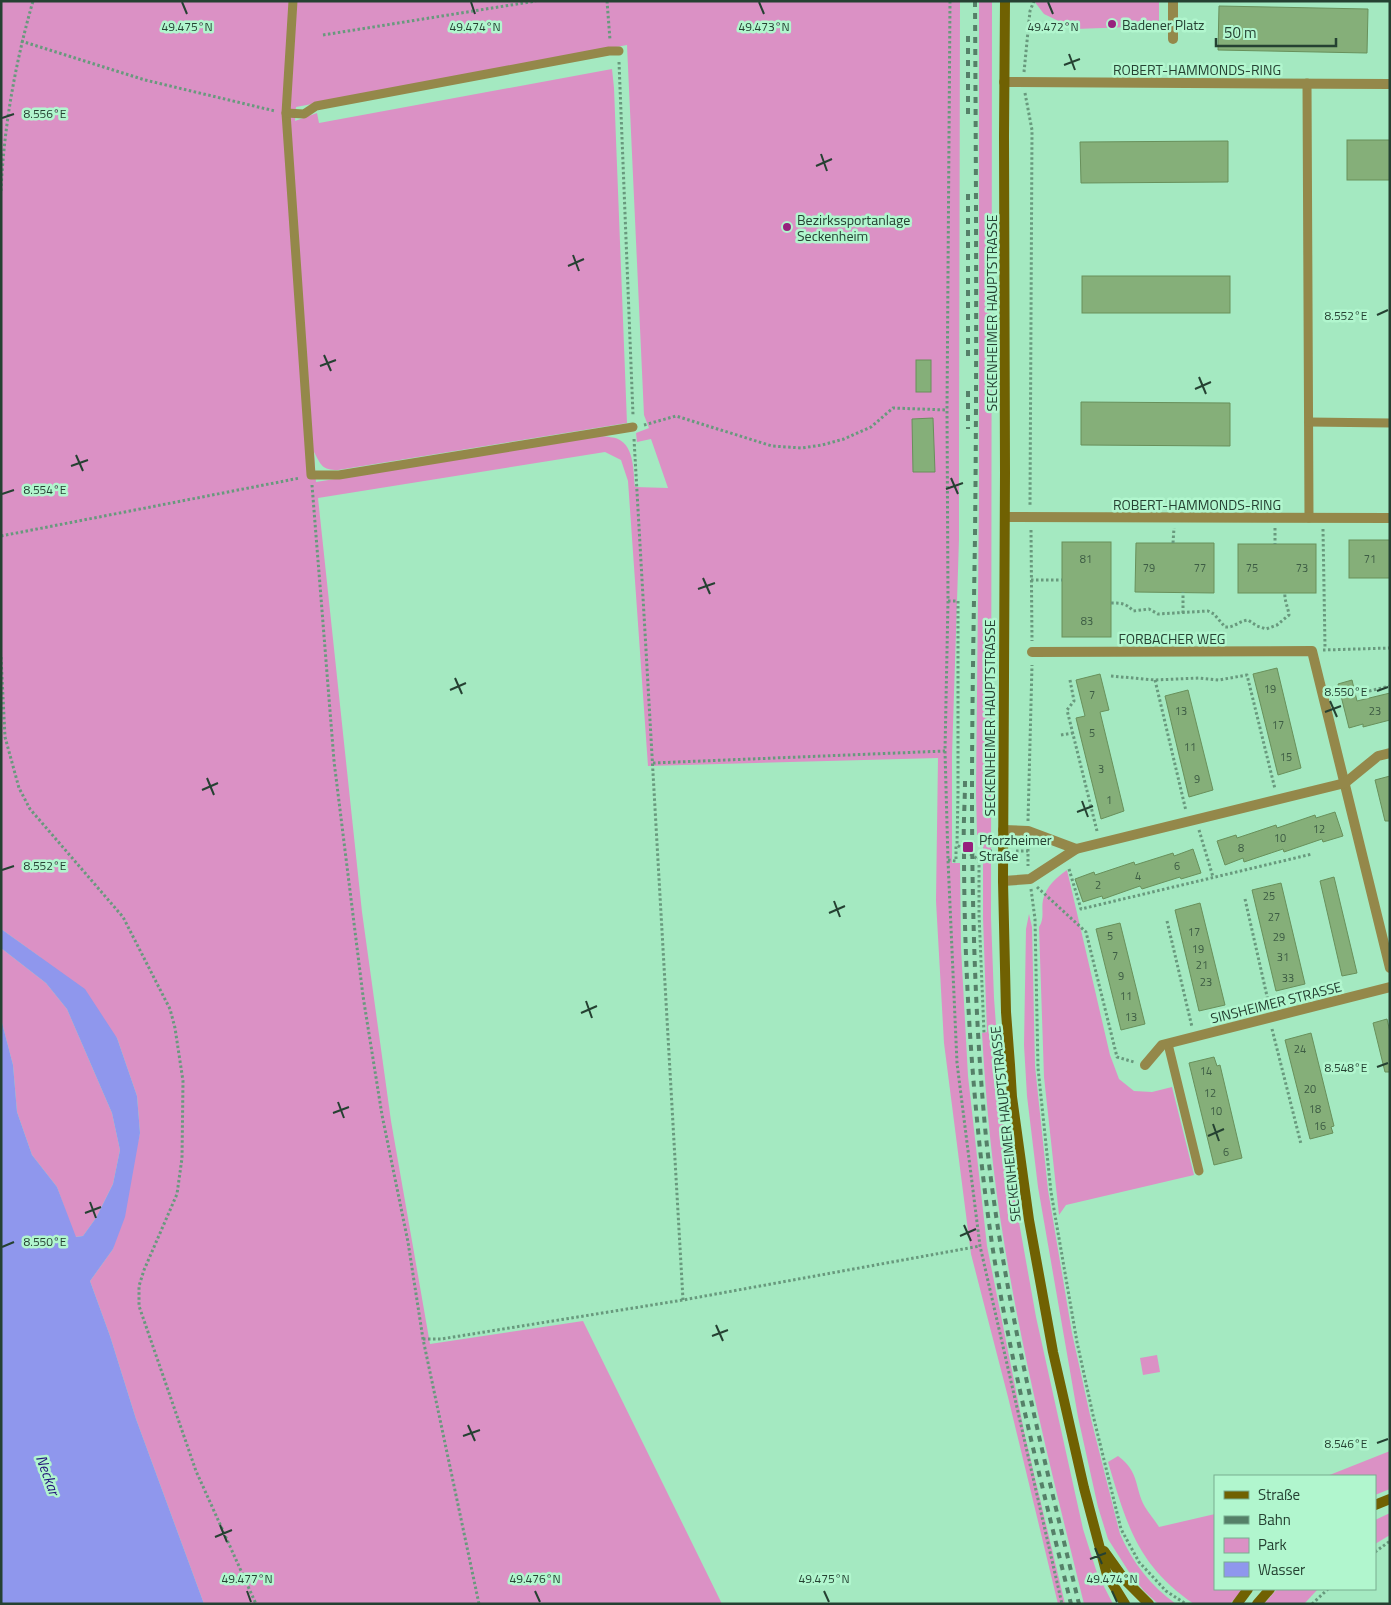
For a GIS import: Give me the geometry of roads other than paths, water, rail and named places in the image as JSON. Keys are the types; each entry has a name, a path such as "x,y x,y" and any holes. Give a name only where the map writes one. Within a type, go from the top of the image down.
{"main road":[{"name":"SECKENHEIMER HAUPTSTRASSE","path":"1005,1 1003,881 1006,1012 1012,1097 1029,1220 1053,1352 1084,1488 1107,1575 1125,1604"},
{"path":"1376,1506 1388,1500"},
{"path":"1100,1546 1124,1579 1149,1604"},
{"path":"1237,1604 1247,1590"},
{"path":"1257,1604 1269,1590"}],"street":[{"path":"1173,1 1173,38"},
{"name":"ROBERT-HAMMONDS-RING","path":"1004,82 1390,84"},
{"name":"ROBERT-HAMMONDS-RING","path":"1005,517 1390,518"},
{"name":"FORBACHER WEG","path":"1032,652 1312,651 1345,783"},
{"path":"1003,881 1030,879 1076,849 1345,783 1378,756 1390,753"},
{"path":"1345,783 1390,968"},
{"path":"1003,830 1028,831 1076,849"},
{"name":"SINSHEIMER STRASSE","path":"1145,1065 1162,1045 1390,988"}],"lane":[{"path":"293,1 286,113 311,476 339,475 633,427"},
{"path":"286,113 304,114 316,106 614,51"},
{"path":"1307,83 1309,518"},
{"path":"1308,422 1390,423"},
{"path":"1168,1044 1199,1171"}],"water":[{"name":"Neckar","path":"1,929 85,989 117,1038 137,1096 140,1133 125,1217 113,1249 90,1281 110,1336 136,1419 204,1604 1,1604 1,1019 13,1065 17,1112 32,1155 57,1187 76,1237 83,1236 96,1218 113,1184 120,1150 112,1113 67,1009 46,983 1,948"}],"railway":[{"path":"975,1 976,402 972,832 975,980 979,1053 985,1127 1001,1248 1024,1367 1079,1604"},
{"path":"968,36 968,119"},
{"path":"968,191 968,356"},
{"path":"968,391 968,429"},
{"path":"965,781 964,898 968,997 985,1195 1008,1335 1038,1470 1071,1604"}],"place":[{"name":"Badener Platz","path":"1112,24"},
{"name":"Bezirkssportanlage Seckenheim","path":"787,227"},
{"name":"Pforzheimer Straße","path":"968,847"}]}
